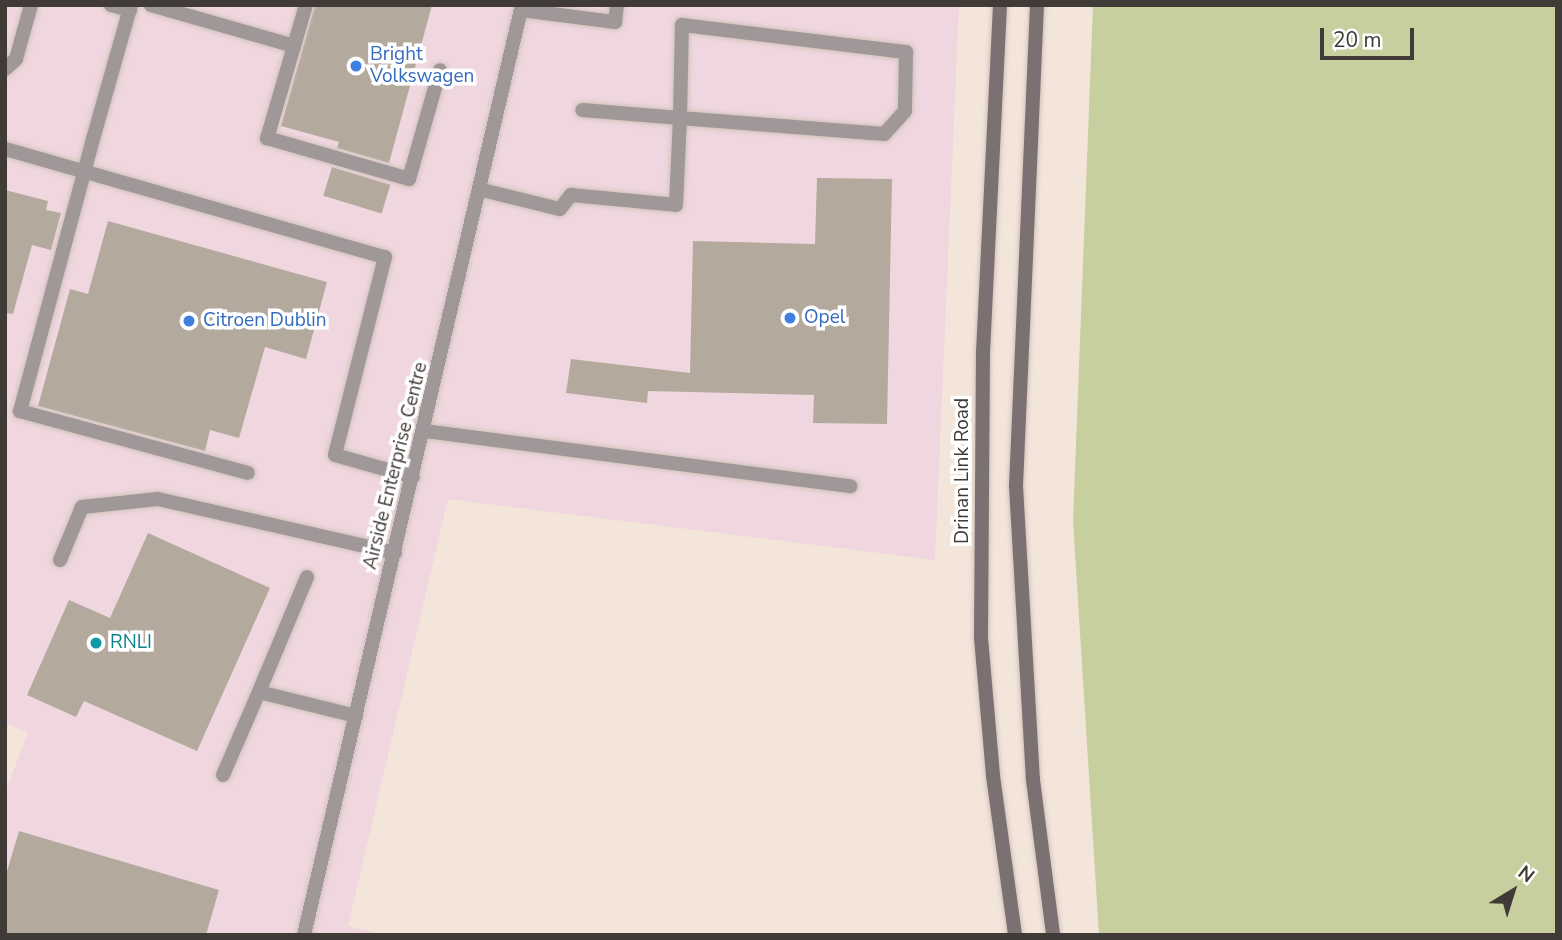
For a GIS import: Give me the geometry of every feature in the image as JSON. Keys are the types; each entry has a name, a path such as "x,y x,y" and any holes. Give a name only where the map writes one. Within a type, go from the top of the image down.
{"main road":[{"name":"Drinan Link Road","path":"1000,5 983,350 981,638 993,776 1015,935"},
{"path":"1037,5 1016,486 1033,780 1053,935"}],"street":[{"path":"5,69 16,59 31,5"},
{"path":"111,5 130,8 20,411 248,473"},
{"path":"151,5 294,46"},
{"path":"306,5 267,138 409,179 440,70"},
{"path":"522,7 615,22 617,5"},
{"name":"Airside Enterprise Centre","path":"303,935 482,190 522,7"},
{"path":"482,190 560,209 571,195 676,205 680,118 682,25 906,52 905,111 884,134 680,118 582,110"},
{"path":"5,149 385,257 335,455 413,477"},
{"path":"425,431 850,486"},
{"path":"61,560 82,507 158,499 395,553"},
{"path":"223,775 307,577"},
{"path":"259,692 356,716"}],"shaded area":[{"path":"5,5 959,5 935,560 448,499 348,926 384,935 5,935 5,793 28,732 5,723"}],"green space":[{"path":"1093,5 1557,5 1557,935 1099,935 1073,521"}],"building":[{"name":"Bright Volkswagen","path":"315,5 432,5 389,163 337,148 339,142 281,126"},
{"path":"332,167 390,185 382,214 323,196"},
{"name":"Opel","path":"817,178 892,179 887,424 813,423 814,395 648,391 647,403 566,393 571,359 690,373 693,241 815,244"},
{"path":"5,190 48,201 46,210 61,213 51,250 32,245 13,314 5,313"},
{"name":"Citroen Dublin","path":"108,221 327,282 306,359 265,347 239,438 210,430 205,451 38,406 70,289 88,294"},
{"name":"RNLI","path":"148,533 270,588 197,751 84,701 76,717 27,695 69,600 110,618"},
{"path":"19,831 219,890 206,935 5,935 5,878"}],"place":[{"name":"Bright Volkswagen","path":"356,66"},
{"name":"Opel","path":"790,318"},
{"name":"Citroen Dublin","path":"189,321"},
{"name":"RNLI","path":"96,643"}]}
